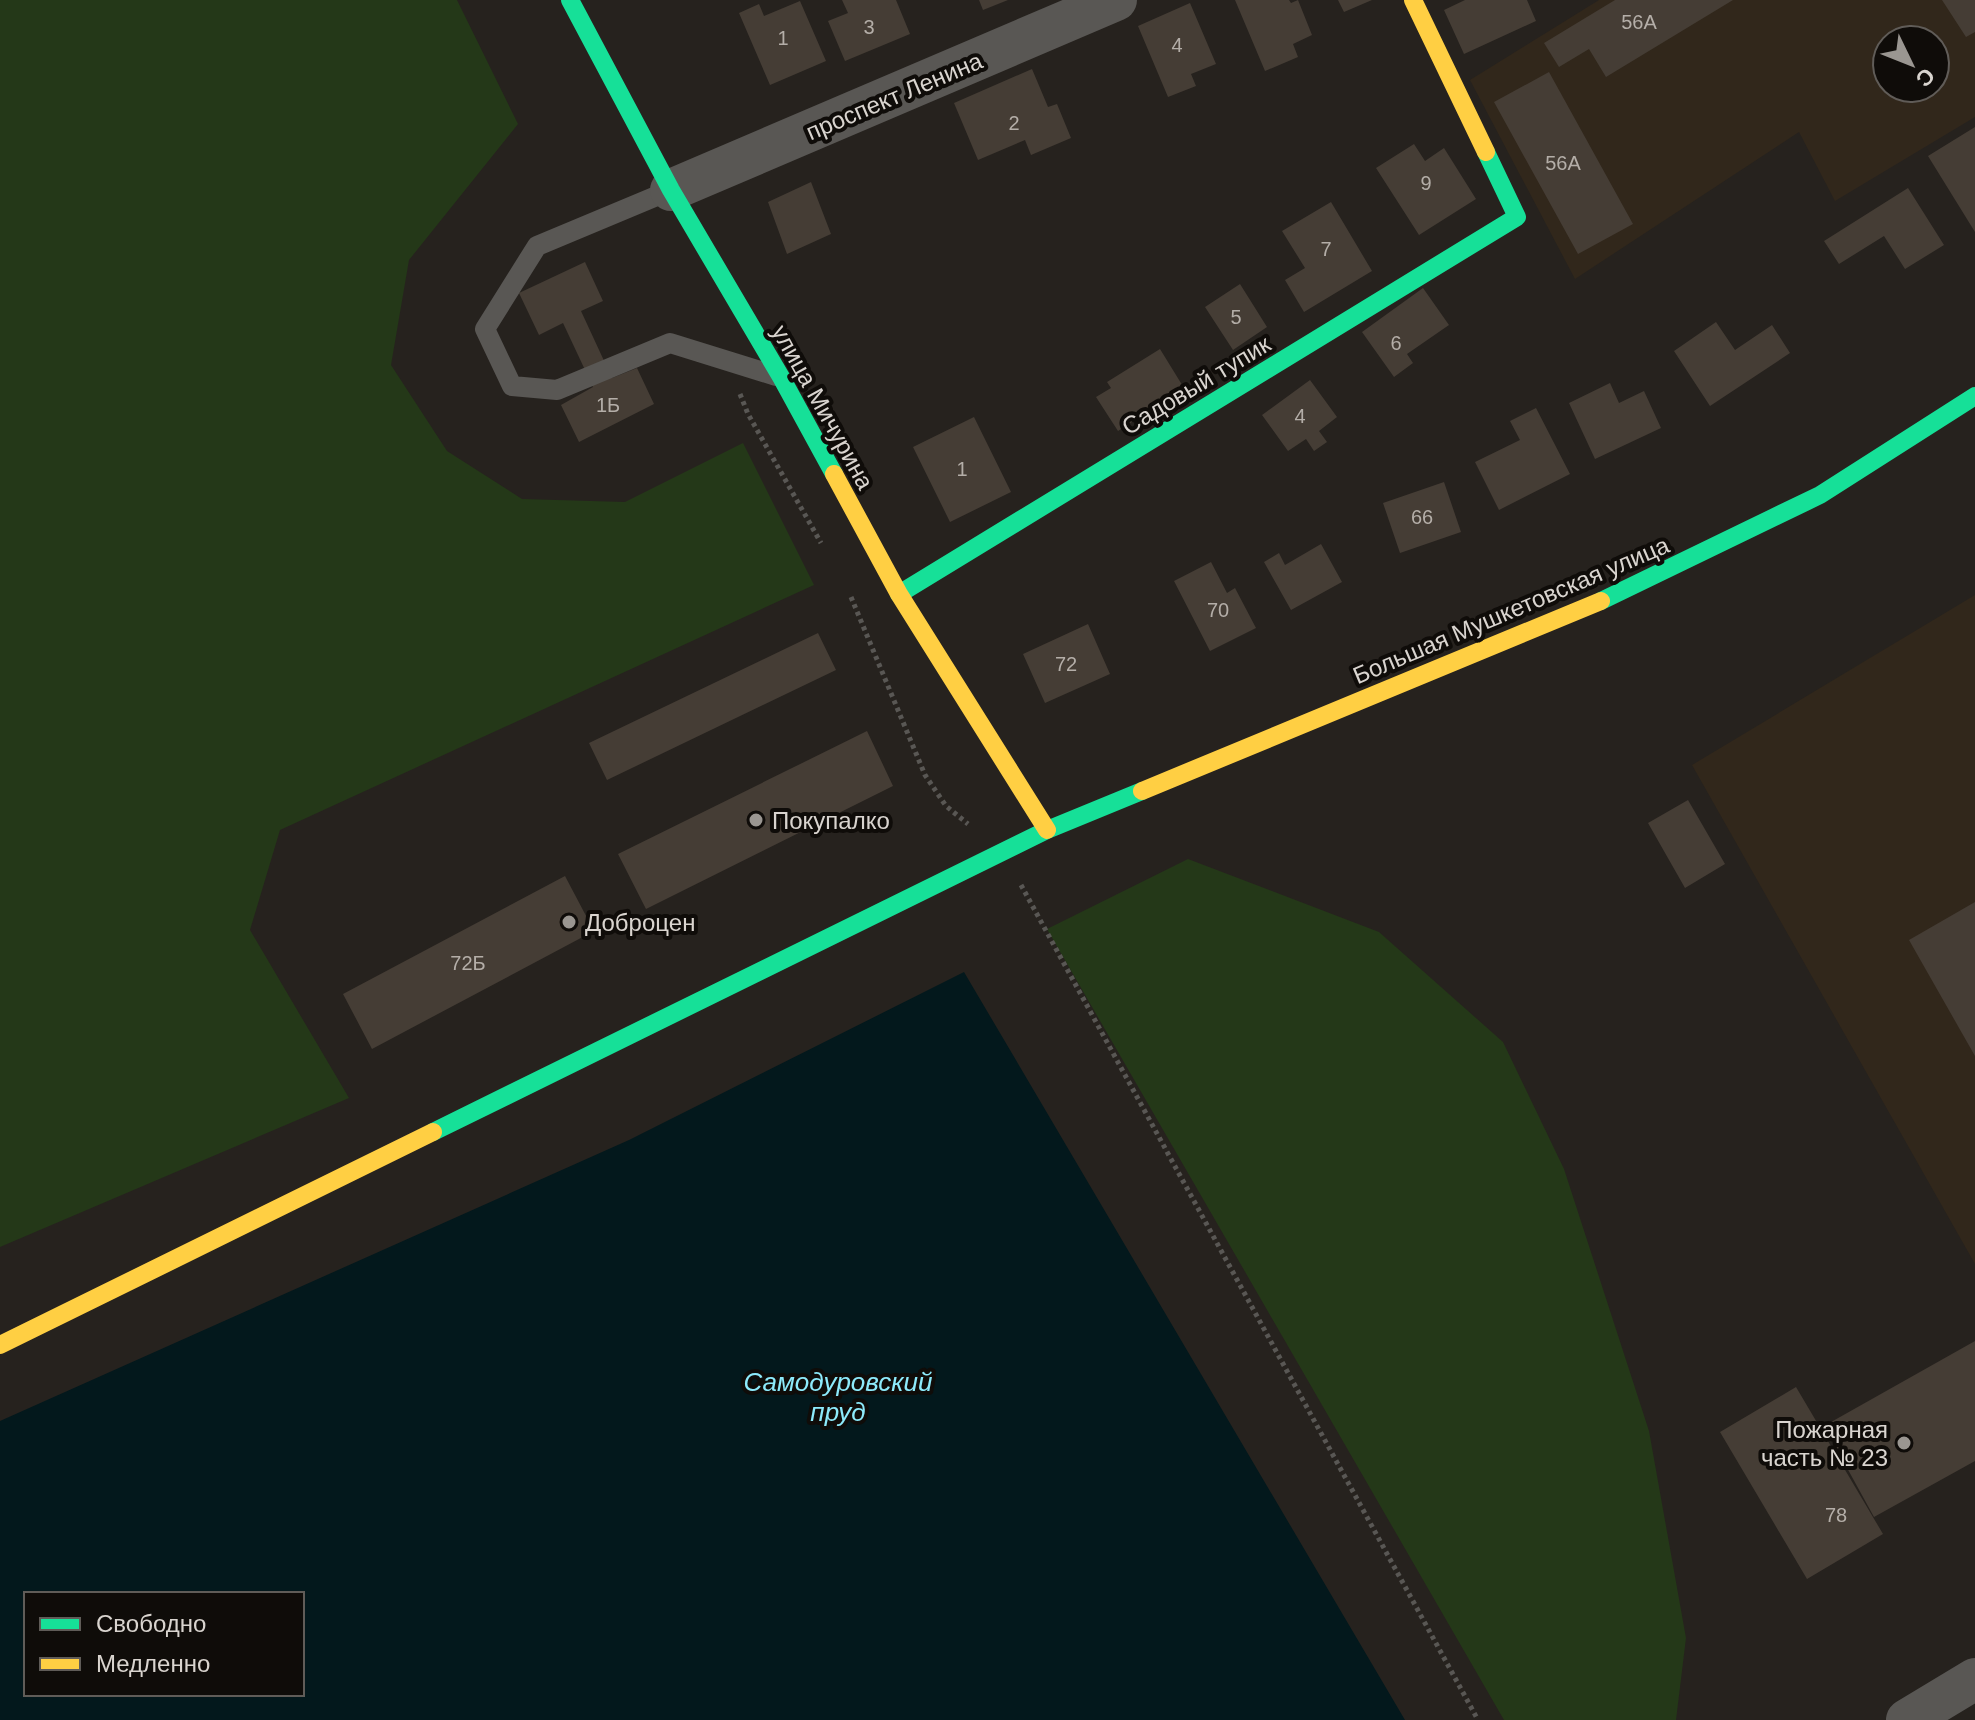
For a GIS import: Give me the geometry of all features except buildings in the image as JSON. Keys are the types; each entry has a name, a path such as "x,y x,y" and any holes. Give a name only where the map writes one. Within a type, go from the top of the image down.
{"main road":[{"name":"улица Мичурина","path":"570,0 671,190 781,377 899,594 1047,830"},
{"name":"Садовый тупик","path":"899,594 1517,217 1413,0"},
{"name":"Большая Мушкетовская улица","path":"0,1345 1047,830 1591,606 1820,495 1975,396"}],"street":[{"name":"проспект Ленина","path":"671,190 1116,0"},
{"path":"1907,1720 1975,1679"}],"lane":[{"path":"671,190 537,246 485,329 512,386 557,390 670,343 781,377"}],"shaded area":[{"path":"1599,0 1975,0 1975,117 1835,201 1799,132 1575,279 1470,80"},
{"path":"1975,595 1975,1264 1692,765"}],"green space":[{"path":"0,0 457,0 518,124 409,260 391,365 447,451 522,499 625,502 743,443 814,585 280,830 250,930 349,1098 0,1247"},
{"path":"1188,859 1379,932 1503,1042 1564,1169 1649,1431 1686,1638 1676,1720 1504,1720 1047,929"}],"water":[{"name":"Самодуровский пруд","path":"964,972 1405,1720 0,1720 0,1421 629,1140"}],"traffic: fast":[{"path":"570,0 671,190 834,474"},
{"path":"899,594 1517,217 1486,152"},
{"path":"1601,601 1820,495 1975,396"},
{"path":"433,1132 1047,830 1142,791"}],"traffic: slow":[{"path":"1413,0 1486,152"},
{"path":"834,474 899,594 1047,830"},
{"path":"1142,791 1601,601"},
{"path":"0,1345 433,1132"}],"place":[{"name":"Покупалко","path":"756,820"},
{"name":"Доброцен","path":"569,922"},
{"name":"Пожарная часть № 23","path":"1904,1443"}]}
